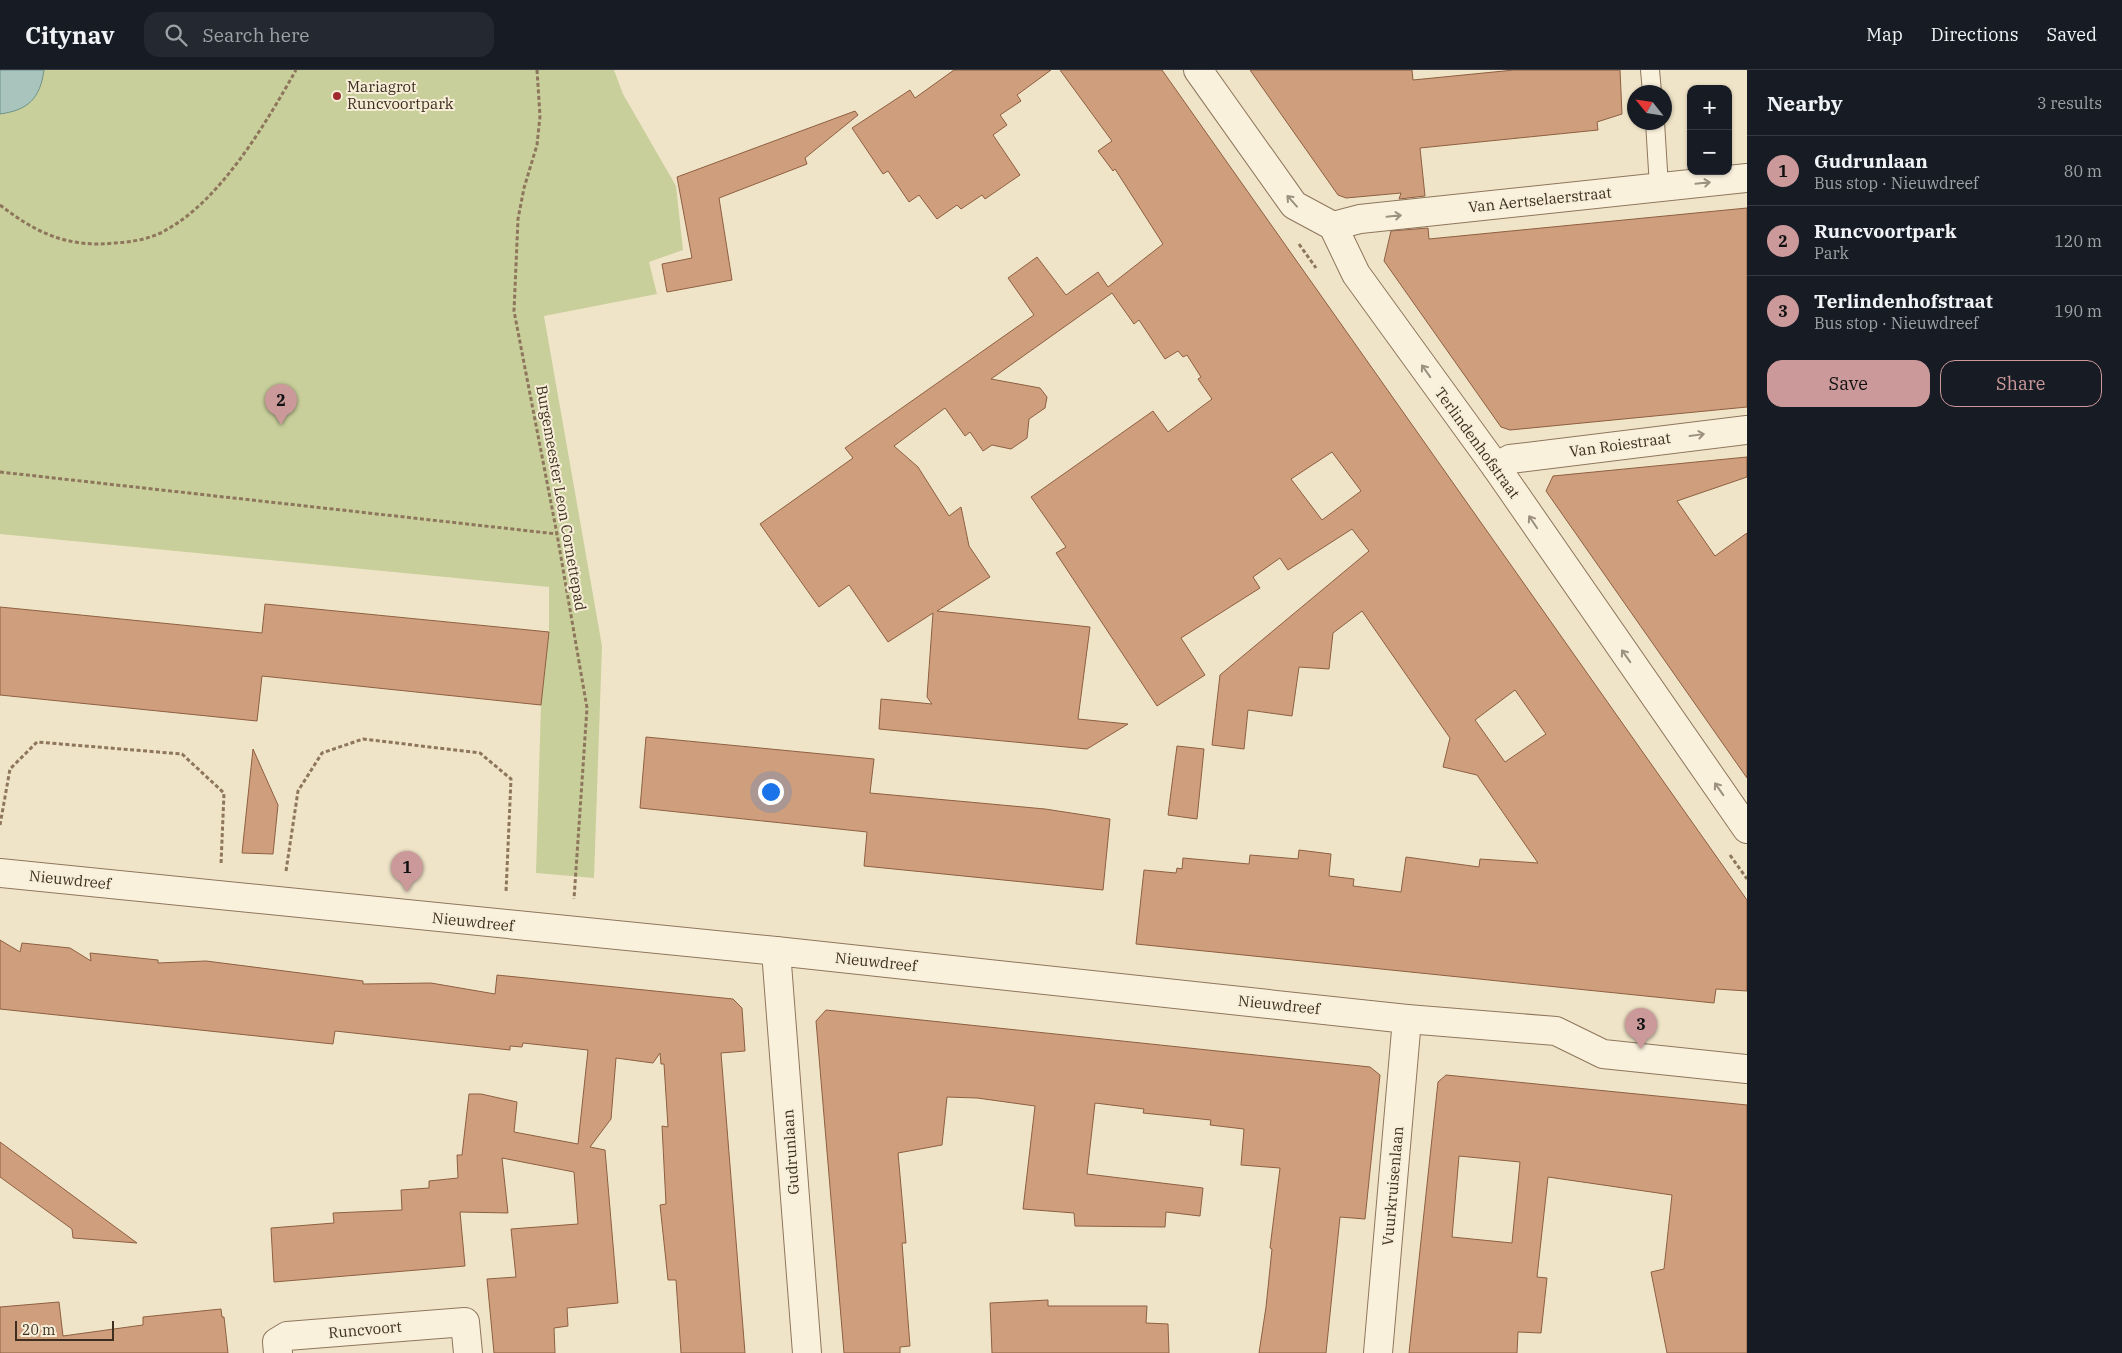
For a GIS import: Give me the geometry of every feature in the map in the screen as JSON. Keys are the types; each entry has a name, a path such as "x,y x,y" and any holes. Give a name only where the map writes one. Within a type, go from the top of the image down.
{"street":[{"path":"1198,70 1294,205 1333,226"},
{"name":"Van Aertselaerstraat","path":"1333,226 1360,219 1747,178"},
{"name":"Terlindenhofstraat","path":"1333,226 1356,274 1496,467 1747,829"},
{"name":"Van Roiestraat","path":"1496,467 1510,459 1747,430"},
{"name":"Nieuwdreef","path":"0,873 1407,1018 1556,1031 1603,1054 1747,1069"},
{"name":"Gudrunlaan","path":"776,952 807,1353"},
{"name":"Vuurkruisenlaan","path":"1378,1353 1407,1018"},
{"name":"Runcvoort","path":"278,1353 278,1342 287,1336 465,1322 468,1353"}],"lane":[{"path":"1650,70 1651,85"},
{"path":"1655,130 1658,187"}],"path":[{"path":"0,206 40,233 67,242 100,245 126,242 165,231 190,214 229,172 260,133 296,70"},
{"name":"Burgemeester Leon Cornettepad","path":"537,70 540,116 536,145 518,219 514,311 557,534 587,708 572,932"},
{"path":"0,472 557,534"},
{"path":"281,902 298,791 322,753 364,739 480,753 511,779 504,926"},
{"path":"0,825 10,769 37,742 182,754 224,793 219,895"}],"green space":[{"path":"0,70 614,70 623,94 676,186 683,250 649,262 657,294 544,316 602,646 594,878 536,873 541,705 549,632 549,587 0,534"}],"water":[{"path":"0,70 44,70 36,96 18,110 0,114"}],"building":[{"path":"954,70 1051,70 1017,95 1021,101 1000,115 1007,125 993,135 1020,175 985,199 982,195 961,209 957,205 937,219 919,195 909,202 888,171 883,174 852,128 910,90 915,98"},
{"path":"1060,70 1162,70 1747,900 1747,991 1716,989 1714,1003 1136,944 1144,870 1176,873 1177,868 1182,869 1183,858 1249,864 1250,855 1298,859 1299,850 1331,854 1329,876 1354,879 1353,886 1401,892 1406,857 1479,867 1480,859 1538,863 1477,775 1443,767 1450,738 1362,611 1333,633 1329,669 1299,667 1292,716 1248,710 1244,749 1212,745 1220,675 1369,551 1352,529 1288,570 1280,558 1253,577 1260,588 1181,638 1205,675 1157,706 1056,553 1066,547 1031,497 1153,411 1168,432 1212,399 1198,379 1201,377 1187,355 1183,357 1178,351 1165,359 1139,320 1134,324 1112,293 991,379 1040,388 1047,397 1045,408 1029,419 1027,438 1011,449 992,445 983,451 970,432 965,436 945,408 894,446 918,467 949,516 961,507 969,546 990,577 937,611 1090,627 1078,719 1128,724 1087,749 879,729 881,699 932,704 927,697 933,613 888,642 849,585 819,607 760,524 853,458 845,448 1034,315 1008,278 1037,257 1066,295 1098,272 1108,287 1163,244 1115,169 1113,171 1098,151 1112,141","holes":["1332,452 1361,491 1322,520 1291,479","1515,690 1546,734 1505,762 1475,720"]},
{"path":"1250,70 1412,70 1413,80 1514,70 1620,70 1622,114 1597,122 1598,130 1420,148 1425,196 1399,199 1401,193 1346,198 1338,195"},
{"path":"855,111 858,115 805,158 807,164 719,198 732,280 667,292 662,264 692,258 677,177"},
{"path":"1747,208 1747,407 1510,430 1501,427 1384,261 1391,231 1428,228 1429,239"},
{"path":"1747,457 1747,477 1677,501 1715,556 1747,533 1747,778 1546,491 1553,476"},
{"path":"265,604 549,632 541,705 262,676 257,721 0,695 0,607 262,633"},
{"path":"646,737 874,759 870,793 1045,809 1110,819 1103,890 864,866 867,832 640,808"},
{"path":"1177,746 1204,749 1197,819 1168,815"},
{"path":"253,749 278,805 273,854 242,853"},
{"path":"0,940 20,952 22,943 70,948 91,961 90,953 158,960 158,963 206,961 363,981 363,984 431,983 495,994 497,975 733,999 742,1008 745,1051 721,1053 745,1353 681,1353 676,1280 668,1280 660,1205 666,1204 662,1126 668,1127 664,1064 661,1064 660,1053 653,1063 616,1058 611,1119 590,1147 605,1150 618,1303 567,1308 568,1326 554,1328 555,1353 494,1353 487,1279 516,1277 511,1229 578,1224 574,1172 502,1158 508,1213 460,1212 465,1266 274,1282 271,1228 334,1223 333,1213 402,1210 401,1190 429,1188 429,1181 458,1178 457,1155 462,1155 469,1094 481,1094 517,1102 514,1132 578,1144 588,1050 523,1043 522,1047 510,1046 510,1050 335,1031 333,1044 0,1009"},
{"path":"826,1010 1370,1067 1380,1075 1365,1219 1340,1217 1326,1353 1259,1353 1266,1307 1272,1249 1270,1248 1280,1168 1241,1165 1244,1129 1210,1125 1211,1120 1143,1113 1144,1109 1095,1103 1087,1174 1203,1188 1200,1216 1166,1212 1165,1227 1075,1226 1074,1213 1023,1209 1035,1106 977,1098 947,1097 942,1145 898,1153 906,1243 902,1243 910,1346 900,1347 900,1353 844,1353 816,1021"},
{"path":"1446,1075 1747,1105 1747,1353 1667,1353 1651,1272 1664,1269 1672,1195 1548,1177 1537,1277 1547,1278 1541,1333 1518,1332 1517,1353 1409,1353 1438,1082","holes":["1459,1156 1520,1162 1512,1243 1452,1237"]},
{"path":"0,1142 137,1243 73,1238 72,1229 0,1177"},
{"path":"1048,1300 1048,1306 1147,1306 1146,1323 1168,1324 1169,1353 992,1353 990,1303"},
{"path":"59,1302 63,1336 143,1325 143,1317 221,1309 222,1317 224,1317 228,1353 0,1353 0,1307"}],"place":[{"name":"Mariagrot Runcvoortpark","path":"337,96"},
{"name":"Runcvoortpark","path":"281,425"},
{"name":"Gudrunlaan","path":"407,892"},
{"name":"Terlindenhofstraat","path":"1641,1049"}]}
